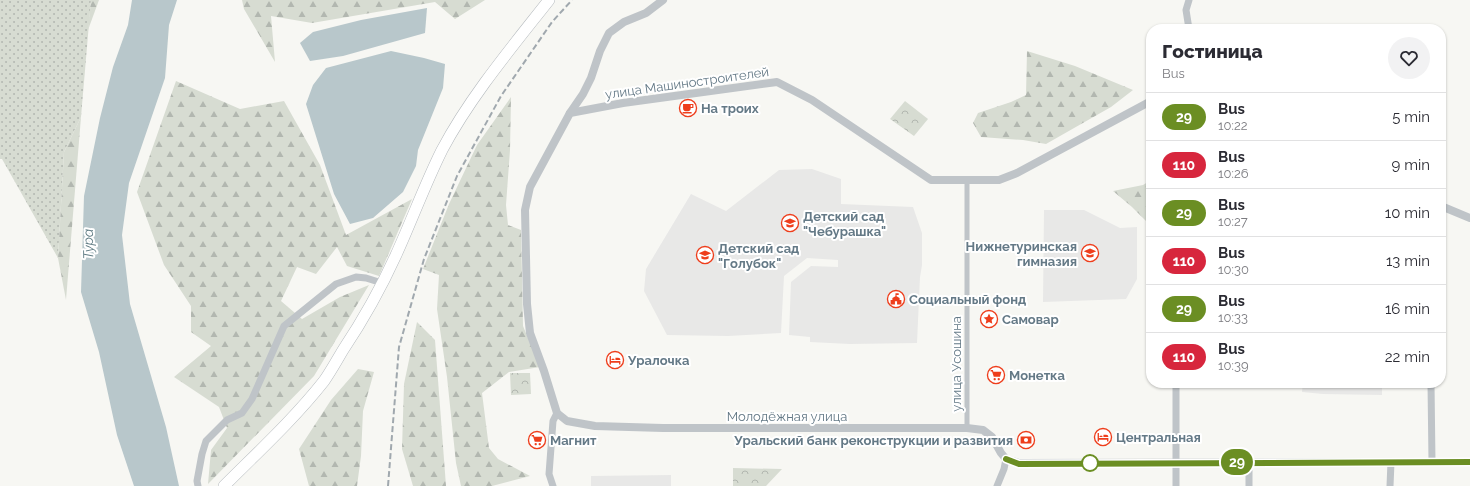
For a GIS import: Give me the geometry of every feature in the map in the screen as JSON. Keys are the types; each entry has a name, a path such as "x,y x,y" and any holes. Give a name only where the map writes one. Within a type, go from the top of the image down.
{"main road":[{"path":"224,486 269,442 324,380 363,319 382,283 443,149 474,100 549,0"}],"street":[{"path":"553,486 549,474 553,421 557,413 530,333 527,297 525,210 530,187 570,112 583,94 591,78 600,51 609,33 624,22 646,13 663,0"},
{"path":"1188,24 1186,10 1189,0"},
{"name":"улица Машиностроителей","path":"570,112 623,103 777,82 812,100 932,180 999,180 1017,173 1146,104"},
{"name":"улица Усошина","path":"967,180 967,428"},
{"path":"1446,208 1470,218"},
{"path":"198,486 197,481 206,441 227,420 242,413 252,399 284,326 336,284 356,277 366,278 382,283"},
{"path":"1176,388 1176,486"},
{"path":"1430,388 1432,462"},
{"name":"Молодёжная улица","path":"557,413 567,422 595,426 663,428 967,428 983,430 992,437 1006,459"},
{"path":"997,486 1004,469 1006,459 1019,464 1470,462"},
{"path":"1249,462 1249,486"},
{"path":"1390,462 1390,486"}],"shaded area":[{"path":"812,169 841,179 841,204 913,207 922,233 922,265 920,277 917,343 850,344 810,342 810,337 789,335 791,282 811,266 838,267 838,260 807,258 784,276 781,333 728,336 667,335 644,291 646,269 691,194 726,211 779,170"},
{"name":"Нижнетуринская гимназия","path":"1044,210 1084,210 1120,228 1137,227 1137,279 1126,299 1043,302"},
{"path":"1302,388 1382,388 1382,395 1323,394 1302,392"},
{"path":"671,475 671,486 591,486 591,476"}],"green space":[{"path":"0,0 91,0 81,117 64,152 58,258 2,159 0,159"},
{"path":"91,0 99,0 88,30"},
{"path":"242,0 485,0 455,19 435,2 312,23 271,16 275,62 244,9"},
{"path":"1027,51 1075,66 1133,90 1111,107 1046,144 1023,140 981,137 973,123 978,113 1011,102 1026,95"},
{"path":"176,81 240,109 284,101 320,165 346,235 412,199 379,276 347,266 337,247 316,274 297,267 281,301 302,319 340,297 369,285 314,376 208,484 211,450 227,428 219,407 174,377 211,346 191,332 191,306 164,265 137,192"},
{"path":"511,97 510,150 506,205 508,225 521,230 523,326 540,367 509,372 482,393 489,448 498,459 530,476 492,486 461,486 456,463 447,377 437,309 439,275 423,269 449,204 477,145"},
{"path":"905,101 928,119 914,136 890,119"},
{"path":"81,117 66,300 58,258 64,152"},
{"path":"1146,183 1146,221 1113,191"},
{"path":"417,322 435,340 446,486 413,486 402,449 404,384"},
{"path":"358,369 374,372 363,411 361,456 357,486 309,486 299,449 331,400"},
{"path":"510,373 530,373 531,394 511,395"},
{"path":"733,468 782,469 766,486 733,486"}],"water":[{"name":"Тура","path":"132,0 177,0 169,25 165,78 129,183 122,235 130,304 166,427 179,486 134,486 117,435 99,352 81,292 84,196 100,118 113,67 128,25"},
{"path":"427,8 425,33 343,56 310,61 300,43 313,32 361,20"},
{"path":"391,51 445,64 443,88 418,150 416,166 403,192 373,218 350,224 334,194 306,104 313,85 326,68"}],"railway":[{"path":"388,486 399,347 424,259 457,176 501,96 552,22 572,0"}],"bus line":[{"name":"29","path":"1006,459 1019,464 1470,462"}],"place":[{"name":"На троих","path":"688,108"},
{"name":"Детский сад \"Чебурашка\"","path":"790,223"},
{"name":"Нижнетуринская гимназия","path":"1090,253"},
{"name":"Детский сад \"Голубок\"","path":"705,255"},
{"name":"Социальный фонд","path":"896,299"},
{"name":"Самовар","path":"989,319"},
{"name":"Уралочка","path":"615,360"},
{"name":"Монетка","path":"996,375"},
{"name":"Центральная","path":"1103,437"},
{"name":"Магнит","path":"537,440"},
{"name":"Уральский банк реконструкции и развития","path":"1026,440"}]}
